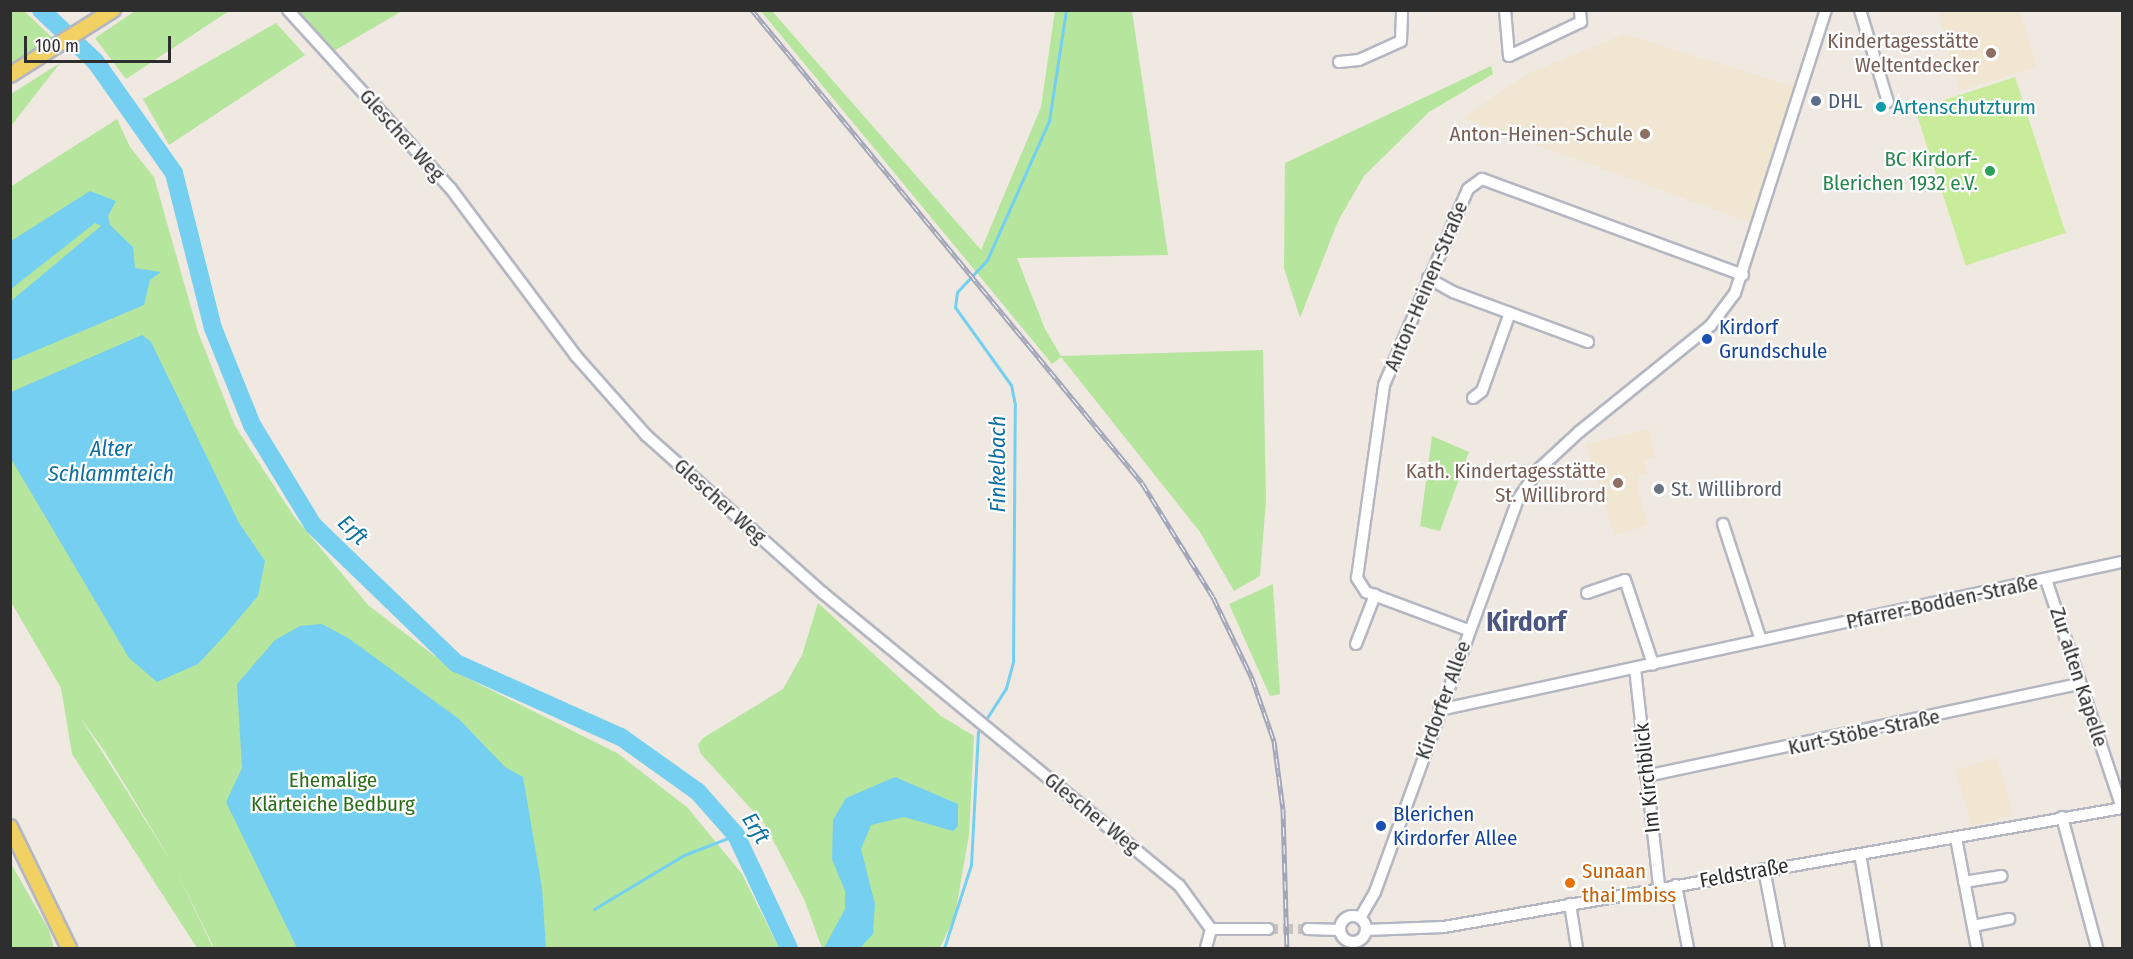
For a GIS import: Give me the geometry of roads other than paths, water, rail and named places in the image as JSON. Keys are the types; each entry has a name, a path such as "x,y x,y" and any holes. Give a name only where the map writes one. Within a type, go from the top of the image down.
{"main road":[{"path":"10,75 113,10"},
{"path":"10,827 69,948"}],"street":[{"name":"Glescher Weg","path":"288,10 458,197 576,356 625,413 800,572 1179,885 1212,929"},
{"path":"1339,62 1359,60 1401,41 1402,10"},
{"path":"1505,10 1509,56 1580,16"},
{"name":"Kirdorfer Allee","path":"1360,918 1375,892 1516,501 1538,470 1579,432 1710,325 1743,275 1826,10"},
{"path":"1860,10 1888,102"},
{"name":"Anton-Heinen-Straße","path":"1468,630 1375,595 1358,585 1357,578 1384,385 1468,189 1482,179 1743,275"},
{"path":"1428,278 1510,313 1588,342"},
{"path":"1473,398 1482,391 1510,313"},
{"path":"1723,524 1761,640"},
{"name":"Pfarrer-Bodden-Straße","path":"1439,710 2122,562"},
{"name":"Zur alten Kapelle","path":"2046,579 2122,808"},
{"path":"1587,593 1626,580 1653,664"},
{"path":"1356,644 1375,595"},
{"name":"Im Kirchblick","path":"1635,668 1659,887"},
{"name":"Kurt-Stöbe-Straße","path":"1646,776 2080,684"},
{"name":"Feldstraße","path":"1340,930 1348,945 1360,939 1366,930 1443,927 1659,887 2122,808"},
{"path":"2062,817 2097,948"},
{"path":"1956,838 1977,948"},
{"path":"1860,854 1876,948"},
{"path":"1764,869 1779,948"},
{"path":"1964,882 2002,876"},
{"path":"1676,885 1688,948"},
{"path":"1570,904 1577,948"},
{"path":"1308,928 1340,930 1348,917 1360,918 1366,930"},
{"path":"1973,926 2009,920"},
{"path":"1206,948 1212,929 1268,929"}],"water":[{"path":"90,191 116,201 108,216 110,225 133,247 135,268 161,272 150,280 144,305 11,361 11,301 101,226 95,223 11,289 11,241"},
{"name":"Alter Schlammteich","path":"142,335 151,342 239,523 265,561 258,596 225,635 198,664 157,682 129,658 10,457 11,392"},
{"path":"322,624 348,638 459,719 505,767 523,777 542,888 546,948 297,948 226,802 242,768 237,684 275,640 300,626"},
{"path":"895,777 958,804 958,826 953,831 904,817 871,825 861,849 875,904 873,934 860,948 824,948 845,909 845,891 832,859 833,820 846,798"}],"waterway":[{"name":"Erft","path":"41,10 95,61 174,173 213,328 252,425 313,525 456,663 621,737 698,792 736,835 789,948"},
{"name":"Finkelbach","path":"944,948 971,865 978,732 1006,688 1013,661 1015,405 1011,385 955,307 957,292 987,260 1049,121 1066,10"},
{"path":"594,909 684,855 736,835"}],"tunnel":[{"path":"1268,929 1308,929"}],"railway":[{"path":"752,10 1142,483 1213,597 1252,678 1274,741 1283,809 1287,948"}],"place":[{"name":"Kindertagesstätte Weltentdecker","path":"1991,53"},
{"name":"DHL","path":"1816,101"},
{"name":"Artenschutzturm","path":"1881,107"},
{"name":"Anton-Heinen-Schule","path":"1645,134"},
{"name":"BC Kirdorf- Blerichen 1932 e.V.","path":"1990,171"},
{"name":"Kirdorf Grundschule","path":"1707,339"},
{"name":"Kath. Kindertagesstätte St. Willibrord","path":"1618,483"},
{"name":"St. Willibrord","path":"1659,489"},
{"name":"Blerichen Kirdorfer Allee","path":"1381,826"},
{"name":"Sunaan thai Imbiss","path":"1570,883"}],"district":[{"name":"Kirdorf","path":"1526,623"}],"park label":[{"name":"Ehemalige Klärteiche Bedburg","path":"333,792"}]}
